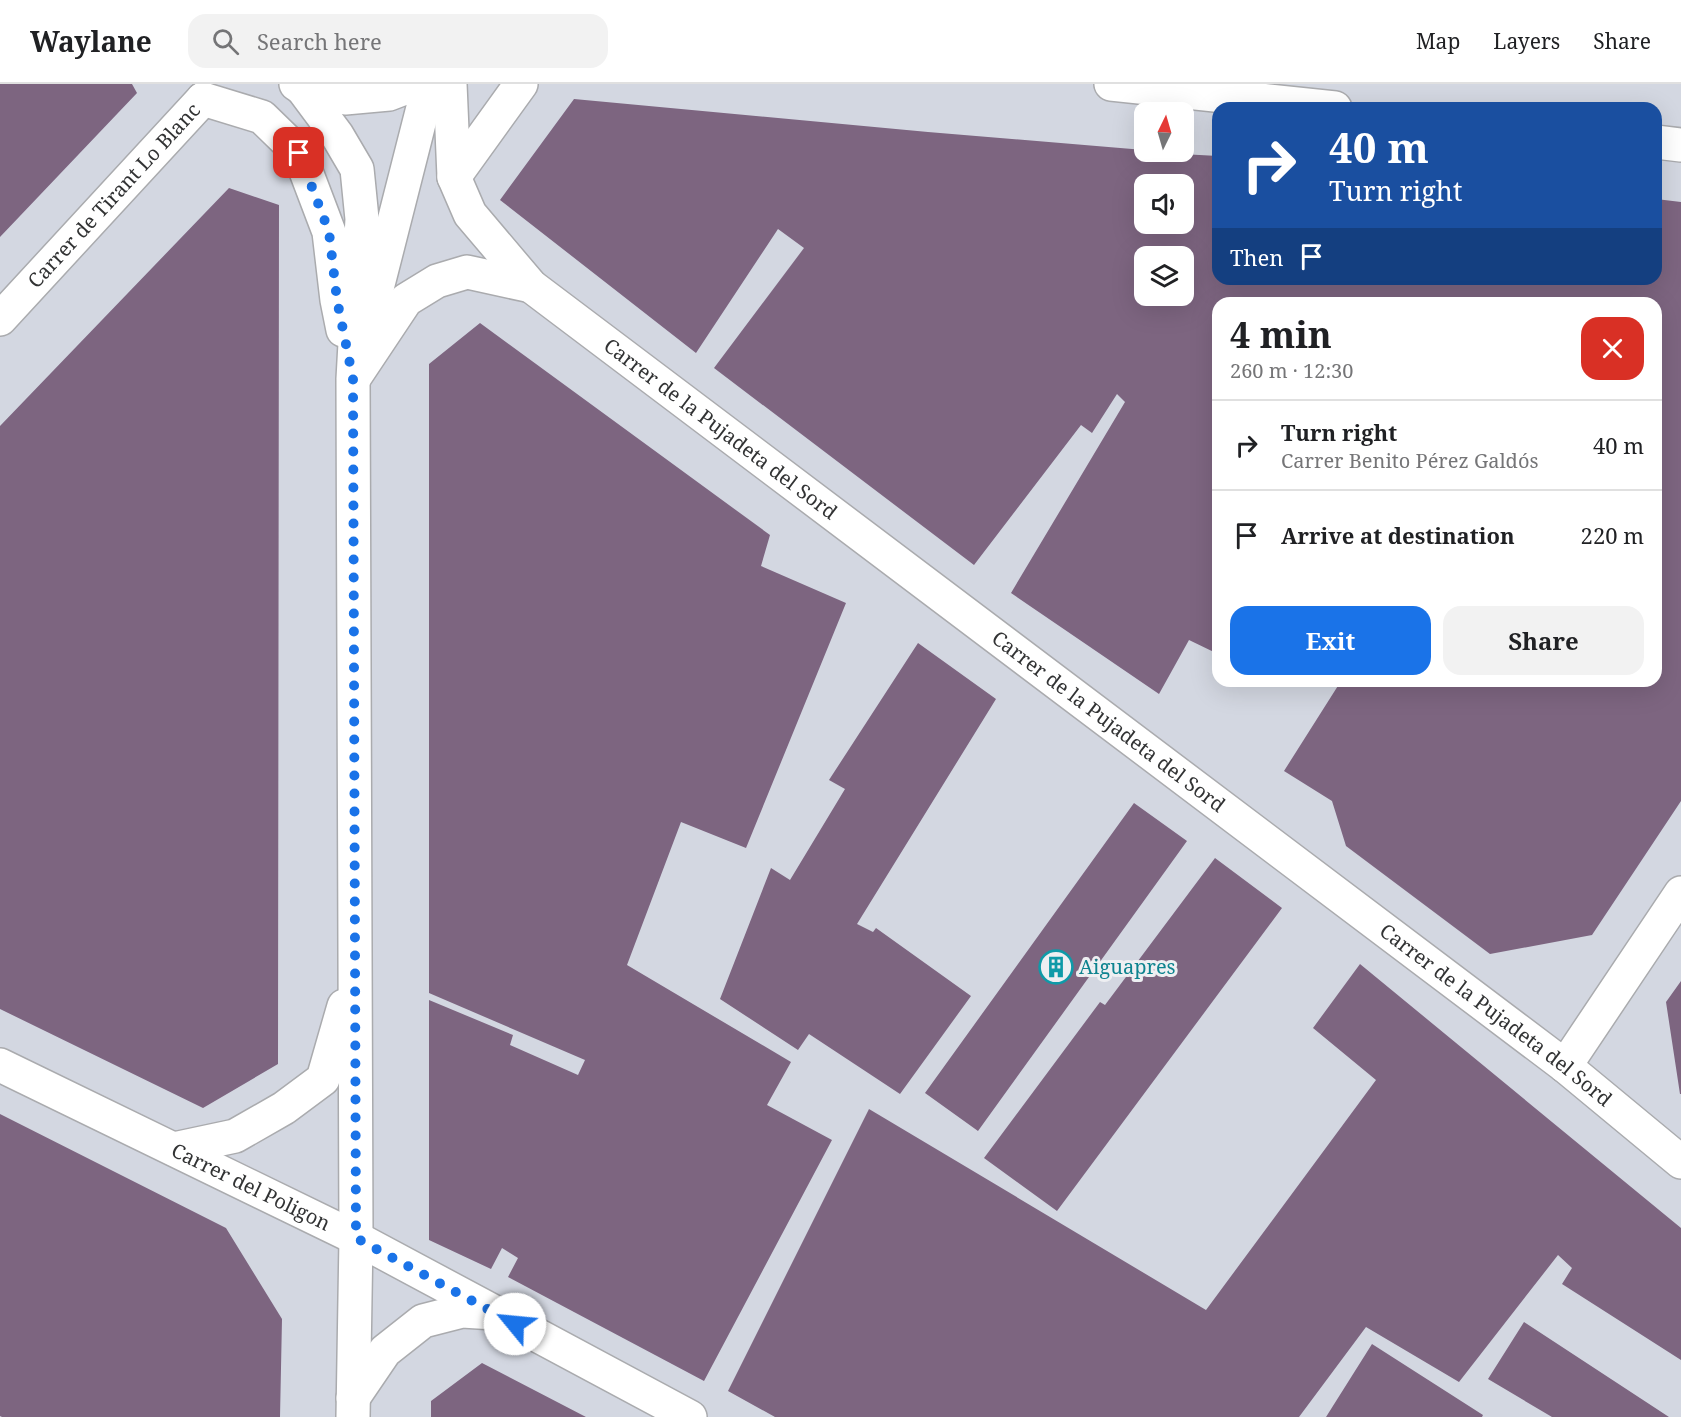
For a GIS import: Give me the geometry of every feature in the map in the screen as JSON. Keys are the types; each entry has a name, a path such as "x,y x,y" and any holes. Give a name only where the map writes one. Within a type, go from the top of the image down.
{"street":[{"path":"299,86 345,98 389,94 415,84"},
{"path":"353,379 429,84"},
{"name":"Carrer de la Pujadeta del Sord","path":"450,84 454,177 470,214 531,286 1565,1066 1681,1162"},
{"path":"454,177 521,84"},
{"path":"1111,84 1279,102"},
{"path":"299,86 336,135 357,169 362,219 353,379 356,1238 353,1407"},
{"path":"200,92 262,117 299,153 329,232 337,300 353,379"},
{"name":"Carrer de Tirant Lo Blanc","path":"0,319 200,92"},
{"path":"1662,143 1681,145"},
{"name":"Carrer de la Pujadeta del Sord","path":"353,379 406,300 436,280 467,272 531,286"},
{"path":"1565,1066 1681,893"},
{"path":"174,1149 235,1136 284,1107 323,1079 355,970"},
{"name":"Carrer del Poligon","path":"0,1065 356,1238 690,1417"},
{"path":"353,1407 386,1351 423,1321 462,1311 495,1313"}],"shaded area":[{"path":"0,84 1681,84 1681,1417 0,1417"}],"building":[{"path":"0,84 132,84 137,93 0,237"},
{"path":"574,99 1134,149 1134,162 1194,162 1194,155 1212,156 1212,285 1662,285 1662,200 1681,202 1681,801 1592,935 1490,954 1346,846 1332,801 1284,771 1337,687 1662,687 1662,297 1212,297 1212,651 1189,640 1159,694 1011,593 1125,402 1117,394 1092,433 1081,425 974,565 714,368 804,248 778,229 696,353 500,200"},
{"path":"229,188 279,205 278,1064 203,1108 0,1009 0,426"},
{"path":"480,323 770,535 761,566 846,603 746,848 681,822 627,965 791,1062 767,1105 832,1140 704,1381 508,1277 518,1258 502,1248 491,1269 429,1240 429,1000 513,1035 510,1045 578,1075 585,1060 429,993 429,364"},
{"path":"918,643 996,699 857,924 873,932 876,928 971,996 900,1094 809,1034 798,1050 720,999 771,868 790,880 845,789 829,780"},
{"name":"Aiguapres","path":"1134,803 1187,841 978,1131 925,1093"},
{"path":"1215,858 1282,908 1057,1211 984,1158 1100,1002 1105,1005"},
{"path":"1360,964 1681,1228 1681,1360 1562,1284 1572,1268 1558,1255 1459,1382 1366,1327 1299,1417 775,1417 728,1391 869,1109 1206,1310 1376,1080 1313,1028"},
{"path":"1681,981 1681,1094 1680,1094 1666,1002"},
{"path":"0,1114 226,1228 282,1319 280,1417 0,1416"},
{"path":"1524,1322 1669,1417 1552,1417 1488,1379"},
{"path":"1372,1344 1483,1415 1482,1417 1326,1417"},
{"path":"482,1363 586,1417 431,1417 431,1401"}],"place":[{"name":"Aiguapres","path":"1056,967"}],"route":[{"path":"299,153 329,232 337,300 353,379 356,1238 515,1324"}]}
